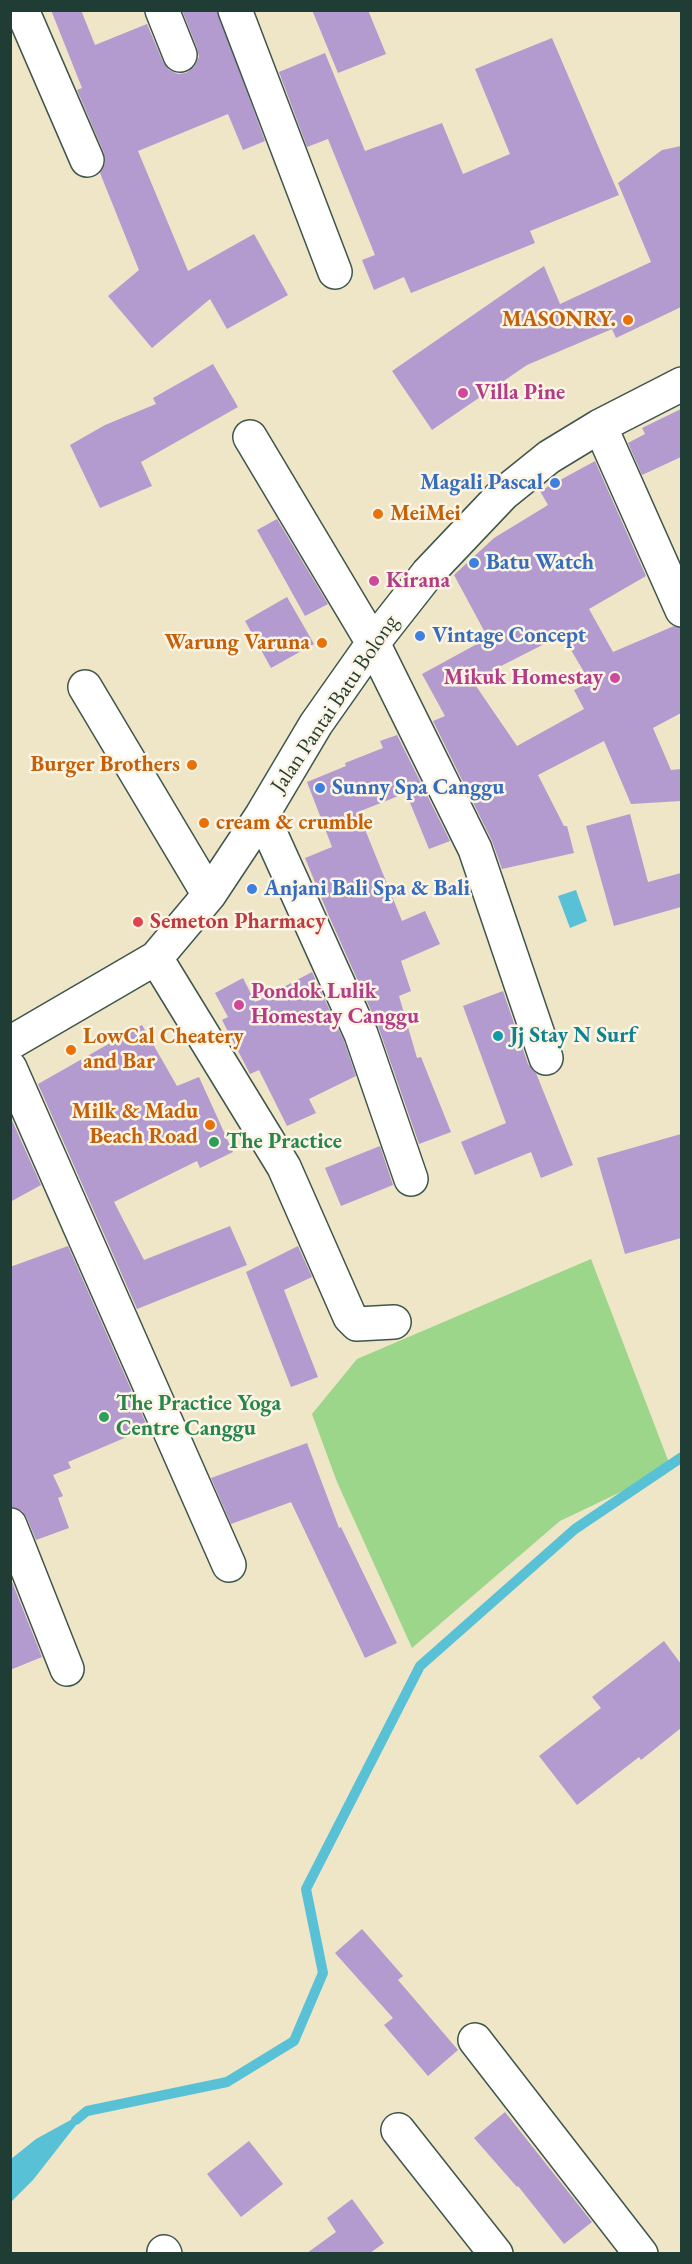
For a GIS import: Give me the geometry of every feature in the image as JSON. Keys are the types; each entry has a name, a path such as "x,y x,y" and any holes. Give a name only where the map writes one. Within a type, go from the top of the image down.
{"street":[{"path":"22,10 87,160"},
{"path":"162,10 180,55"},
{"path":"235,10 335,272"},
{"name":"Jalan Pantai Batu Bolong","path":"10,1043 156,958 209,895 262,815 316,724 372,643 428,573 503,495 549,457 600,426 681,384"},
{"path":"600,426 681,610"},
{"path":"250,437 372,643 475,849 546,1059"},
{"path":"85,687 209,895"},
{"path":"262,815 361,1034 411,1179"},
{"path":"156,958 284,1167 350,1317 357,1324 394,1322"},
{"path":"10,1068 228,1565"},
{"path":"10,1525 67,1669"},
{"path":"475,2040 641,2253"},
{"path":"398,2130 496,2253"}],"green space":[{"path":"591,1259 671,1468 560,1521 412,1648 337,1482 312,1414 357,1359"}],"water":[{"path":"576,890 587,921 570,928 558,896"},
{"path":"87,2111 33,2180 11,2202 11,2159 36,2139"}],"building":[{"path":"51,10 81,10 95,45 147,24 163,62 169,70 178,74 186,73 194,67 199,57 182,10 217,10 265,141 243,150 228,114 138,151 188,271 254,234 288,295 227,329 210,299 152,348 108,296 139,270 100,173 105,163 104,153 77,90 82,88"},
{"path":"312,10 368,10 386,54 338,73"},
{"path":"552,38 619,195 530,231 535,243 411,293 404,277 374,290 362,260 375,255 328,139 307,147 279,72 325,53 365,151 442,123 463,174 510,154 475,69"},
{"path":"681,146 681,307 616,338 612,329 527,365 432,430 392,371 544,266 560,304 651,262 618,183 662,150"},
{"path":"213,364 238,407 141,462 152,486 100,508 70,445 105,425 156,404 153,398"},
{"path":"681,409 681,457 642,475 628,443 645,434 642,428"},
{"path":"595,461 646,576 589,609 613,652 674,626 681,628 681,713 653,728 671,770 681,769 681,801 631,804 604,741 538,775 564,826 567,826 574,853 502,869 492,841 433,721 445,716 422,674 488,638 454,575 494,538 548,505 540,491","holes":["562,635 590,682 574,690 584,709 517,746 476,686 500,673 497,668"]},
{"path":"277,519 328,604 305,616 257,530"},
{"path":"287,597 314,644 271,668 245,621"},
{"path":"397,735 450,841 429,849 406,793 358,812 402,921 425,911 440,944 401,961 411,991 399,996 417,1058 421,1057 451,1132 419,1144 378,1026 305,858 332,847 307,782 346,766 345,763 383,748 380,741"},
{"path":"630,814 648,882 681,873 681,907 614,926 586,826"},
{"path":"312,972 344,1041 356,1076 309,1099 316,1113 287,1126 259,1070 250,1074 222,1020 228,1017 215,993 243,978 255,1002"},
{"path":"503,991 528,1064 536,1073 573,1165 541,1178 531,1152 475,1175 461,1142 506,1123 463,1006"},
{"path":"142,1025 177,1086 199,1077 233,1152 200,1168 197,1161 114,1202 144,1260 230,1226 247,1265 137,1309 38,1084"},
{"path":"10,1116 41,1185 10,1202"},
{"path":"681,1134 681,1238 625,1254 597,1158"},
{"path":"380,1146 393,1185 341,1206 325,1168"},
{"path":"68,1246 148,1428 68,1462 71,1468 53,1475 63,1496 58,1498 69,1528 36,1540 22,1511 10,1507 10,1267"},
{"path":"298,1246 312,1277 284,1290 318,1377 291,1387 246,1272"},
{"path":"307,1443 339,1528 341,1527 397,1643 365,1658 291,1502 231,1524 211,1478"},
{"path":"10,1577 42,1657 10,1670"},
{"path":"664,1641 681,1664 681,1728 641,1760 639,1757 577,1805 539,1756 601,1708 592,1697"},
{"path":"362,1929 403,1976 398,1980 458,2050 428,2076 384,2025 393,2018 335,1953"},
{"path":"505,2112 592,2222 564,2244 518,2186 474,2138"},
{"path":"249,2141 283,2184 241,2217 207,2174"},
{"path":"352,2199 384,2243 370,2253 307,2253 336,2232 327,2218"}],"waterway":[{"path":"76,2120 87,2111 227,2082 294,2041 323,1973 306,1889 420,1666 575,1529 682,1457"}],"place":[{"name":"MASONRY.","path":"628,320"},
{"name":"Villa Pine","path":"463,393"},
{"name":"Magali Pascal","path":"555,483"},
{"name":"MeiMei","path":"378,514"},
{"name":"Batu Watch","path":"474,563"},
{"name":"Kirana","path":"374,581"},
{"name":"Vintage Concept","path":"420,636"},
{"name":"Warung Varuna","path":"322,643"},
{"name":"Mikuk Homestay","path":"615,678"},
{"name":"Burger Brothers","path":"192,765"},
{"name":"Sunny Spa Canggu","path":"320,788"},
{"name":"cream & crumble","path":"204,823"},
{"name":"Anjani Bali Spa & Bali","path":"252,889"},
{"name":"Semeton Pharmacy","path":"138,922"},
{"name":"Pondok Lulik Homestay Canggu","path":"239,1005"},
{"name":"Jj Stay N Surf","path":"498,1036"},
{"name":"LowCal Cheatery and Bar","path":"71,1050"},
{"name":"Milk & Madu Beach Road","path":"210,1125"},
{"name":"The Practice","path":"214,1142"},
{"name":"The Practice Yoga Centre Canggu","path":"104,1417"}]}
